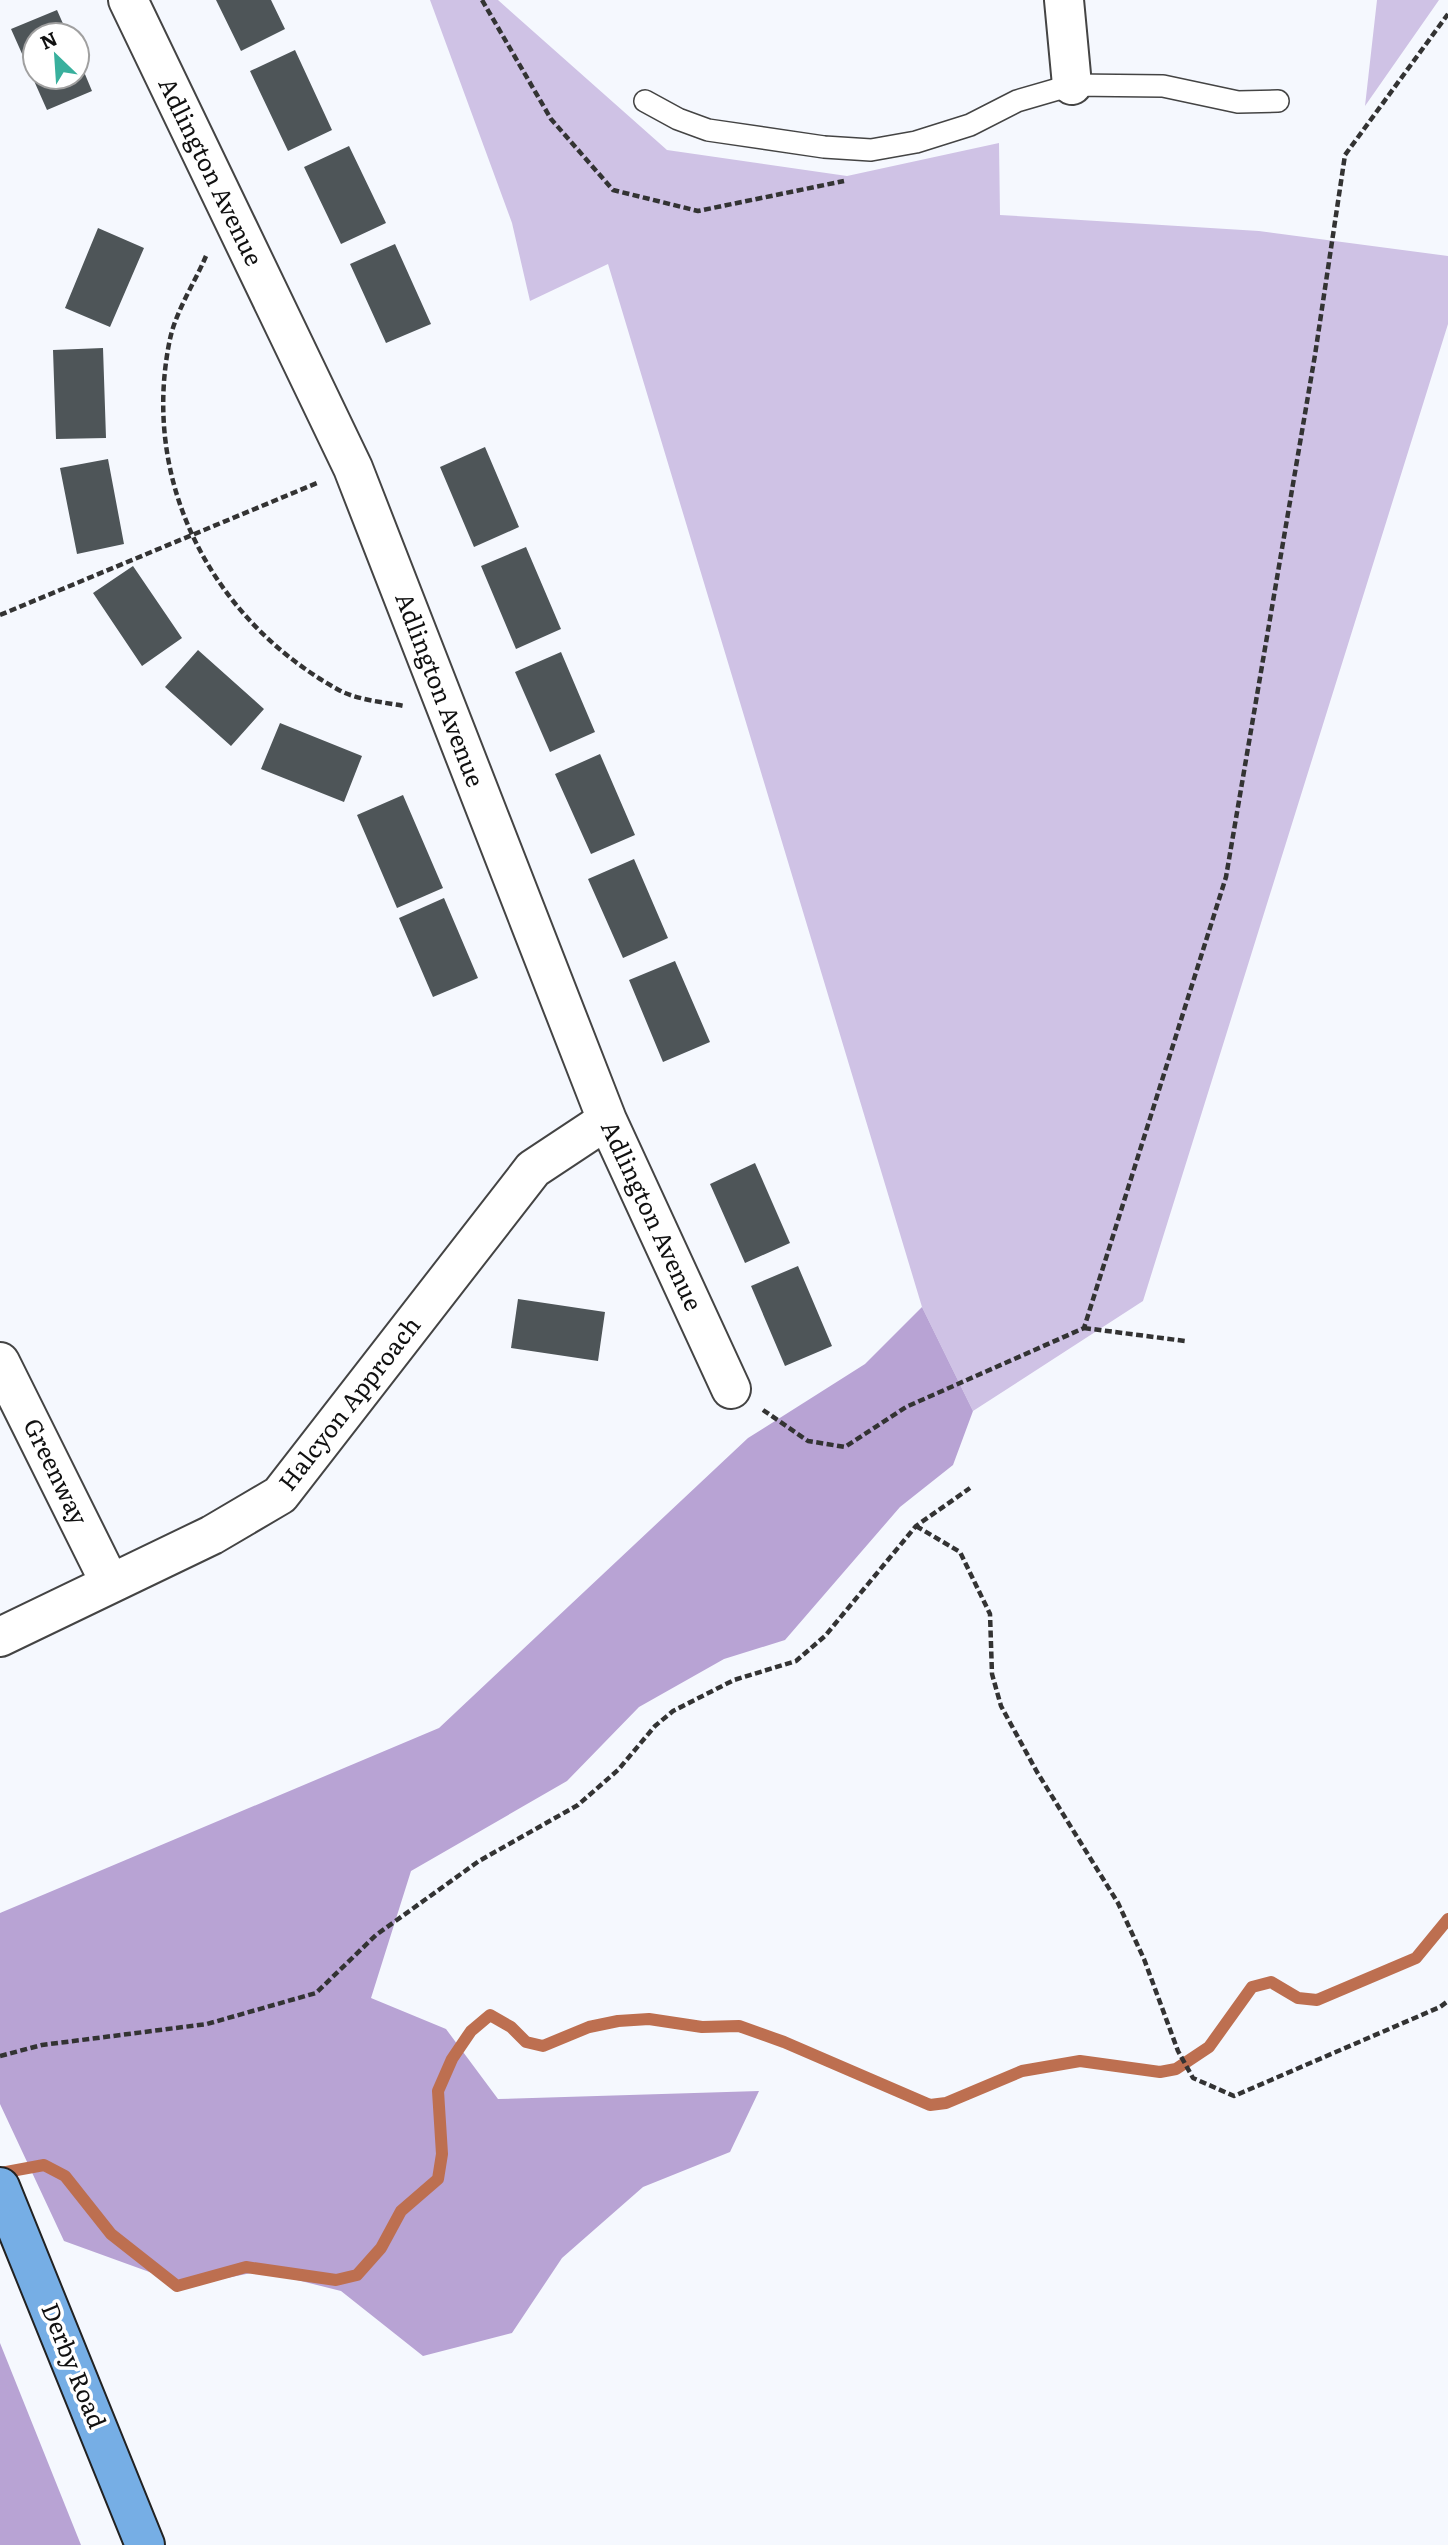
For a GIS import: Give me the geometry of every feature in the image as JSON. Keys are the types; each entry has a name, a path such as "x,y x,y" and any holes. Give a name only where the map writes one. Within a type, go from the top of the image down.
{"highway":[{"name":"Derby Road","path":"0,2187 145,2545"}],"street":[{"name":"Adlington Avenue","path":"128,0 353,468 607,1120 731,1389"},
{"path":"1064,0 1072,85"},
{"name":"Halcyon Approach","path":"0,1637 212,1535 281,1496 533,1169 607,1120"},
{"name":"Greenway","path":"0,1362 110,1583"}],"lane":[{"path":"645,101 708,130 824,147 872,150 916,142 970,125 1017,101 1072,85 1163,86 1238,102 1278,101"}],"path":[{"path":"1084,1328 1226,877 1315,355 1345,155 1448,14"},
{"path":"229,211 171,337 164,404 172,475 191,537 229,601 285,652 339,691 411,707 446,706"},
{"path":"0,615 353,468"},
{"path":"731,1389 808,1441 845,1447 906,1407 1084,1328 1185,1341"},
{"path":"0,2056 42,2045 207,2024 316,1993 376,1934 479,1861 578,1805 618,1770 655,1726 673,1711 734,1680 796,1661 825,1636 916,1525 970,1488"},
{"path":"916,1525 960,1552 990,1614 992,1674 1001,1706 1037,1772 1118,1903 1144,1959 1178,2051 1193,2078 1234,2095 1440,2007 1448,2001"}],"shaded area":[{"path":"430,0 498,0 667,150 847,176 999,143 1000,215 1259,231 1448,256 1448,324 1143,1301 973,1411 922,1307 608,264 530,301 512,223"},
{"path":"1377,0 1439,0 1365,106"},
{"path":"922,1307 973,1411 953,1465 900,1507 785,1640 724,1659 639,1707 567,1781 411,1871 371,1998 446,2029 498,2099 759,2091 730,2152 643,2187 562,2258 512,2333 423,2356 341,2291 261,2271 188,2286 64,2241 0,2104 0,1913 439,1728 748,1438 865,1364"},
{"path":"0,2343 81,2545 0,2545"}],"building":[{"path":"216,0 271,0 285,29 241,51"},
{"path":"57,10 62,21 30,21"},
{"path":"21,25 21,52 11,29"},
{"path":"295,50 332,130 288,151 250,71"},
{"path":"91,89 92,91 47,110 39,91 91,91"},
{"path":"349,146 386,223 341,244 304,167"},
{"path":"98,228 144,248 110,327 65,308"},
{"path":"395,244 431,324 386,343 350,264"},
{"path":"103,348 106,438 56,439 53,350"},
{"path":"485,447 519,527 474,547 440,467"},
{"path":"108,459 124,544 77,554 60,468"},
{"path":"526,547 561,629 516,649 481,566"},
{"path":"133,566 182,638 142,666 93,593"},
{"path":"198,650 264,709 231,746 165,687"},
{"path":"561,652 595,732 550,752 515,672"},
{"path":"280,723 362,756 344,802 261,769"},
{"path":"600,754 635,835 591,854 555,774"},
{"path":"403,795 443,888 397,908 357,815"},
{"path":"634,859 668,938 623,958 588,879"},
{"path":"444,898 478,978 433,997 399,918"},
{"path":"675,961 710,1042 663,1062 629,980"},
{"path":"755,1163 790,1243 745,1263 710,1184"},
{"path":"798,1266 832,1346 785,1366 751,1286"},
{"path":"518,1299 605,1312 598,1361 511,1348"}],"waterway":[{"path":"0,2173 44,2165 65,2176 111,2234 177,2286 246,2267 336,2280 357,2275 381,2248 401,2211 438,2179 442,2154 438,2091 452,2059 471,2031 490,2015 511,2027 526,2042 543,2046 589,2027 618,2021 649,2019 702,2027 739,2026 784,2042 930,2105 946,2103 1022,2071 1080,2061 1160,2072 1176,2069 1209,2047 1252,1987 1271,1982 1298,1998 1317,2000 1416,1958 1448,1919"}]}
